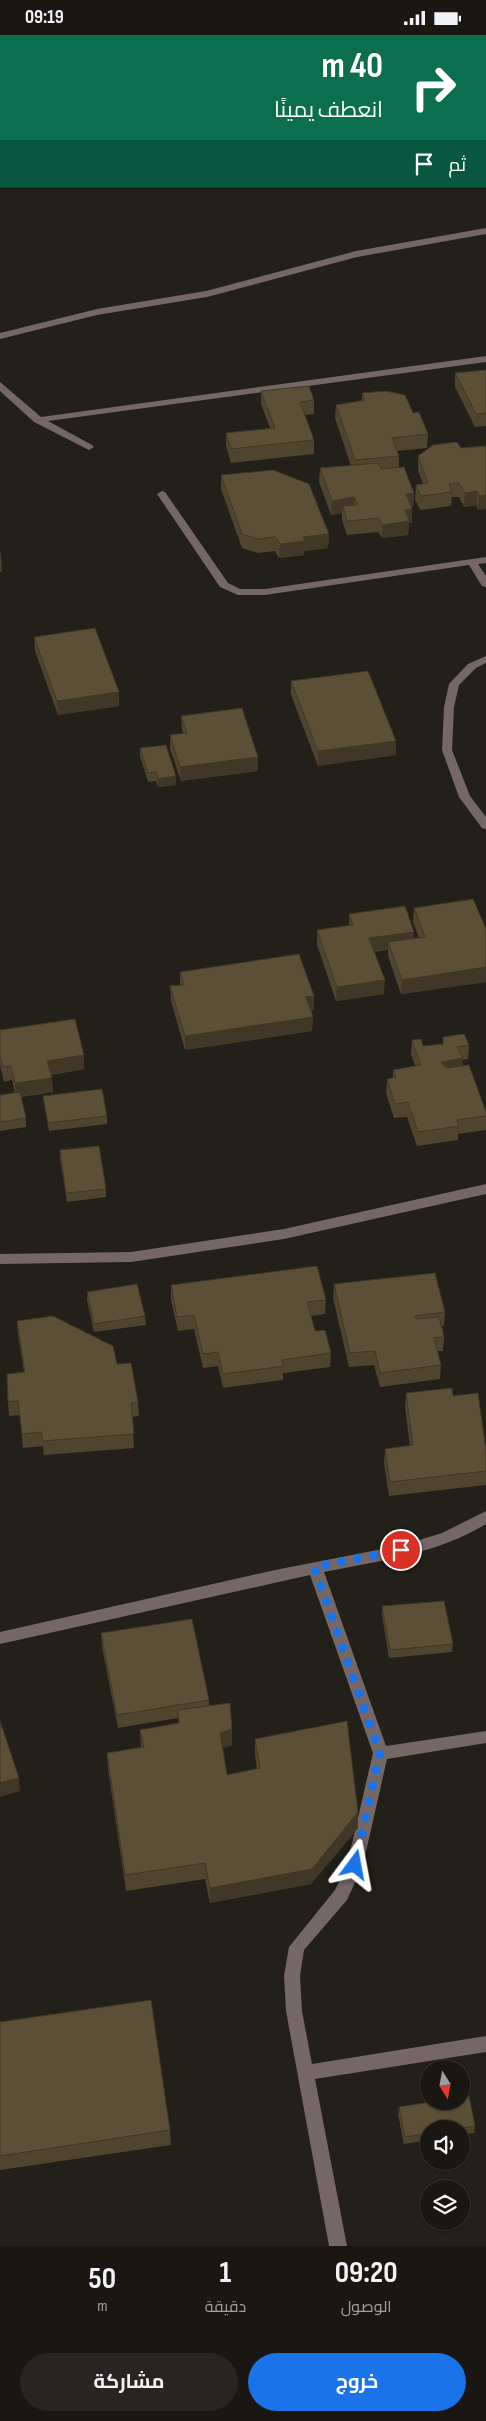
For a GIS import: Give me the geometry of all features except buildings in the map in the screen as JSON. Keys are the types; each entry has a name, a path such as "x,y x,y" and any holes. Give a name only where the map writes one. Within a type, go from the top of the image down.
{"street":[{"path":"0,336 97,312 207,294 356,254 486,231"},
{"path":"37,420 486,359"},
{"path":"0,385 15,403 37,420 89,447"},
{"path":"162,494 224,585 238,592 265,592 486,559"},
{"path":"472,561 486,584"},
{"path":"486,659 472,666 454,684 449,707 447,750 465,797 486,825"},
{"path":"0,1259 131,1257 284,1234 486,1189"},
{"path":"0,1638 314,1567 401,1550 468,1529 486,1517"},
{"path":"314,1567 380,1753 355,1865 341,1895 297,1947 292,1975 294,2011 338,2246"},
{"path":"380,1753 486,1737"},
{"path":"306,2073 486,2044"}],"route":[{"path":"355,1865 380,1753 314,1567 401,1550"}]}
